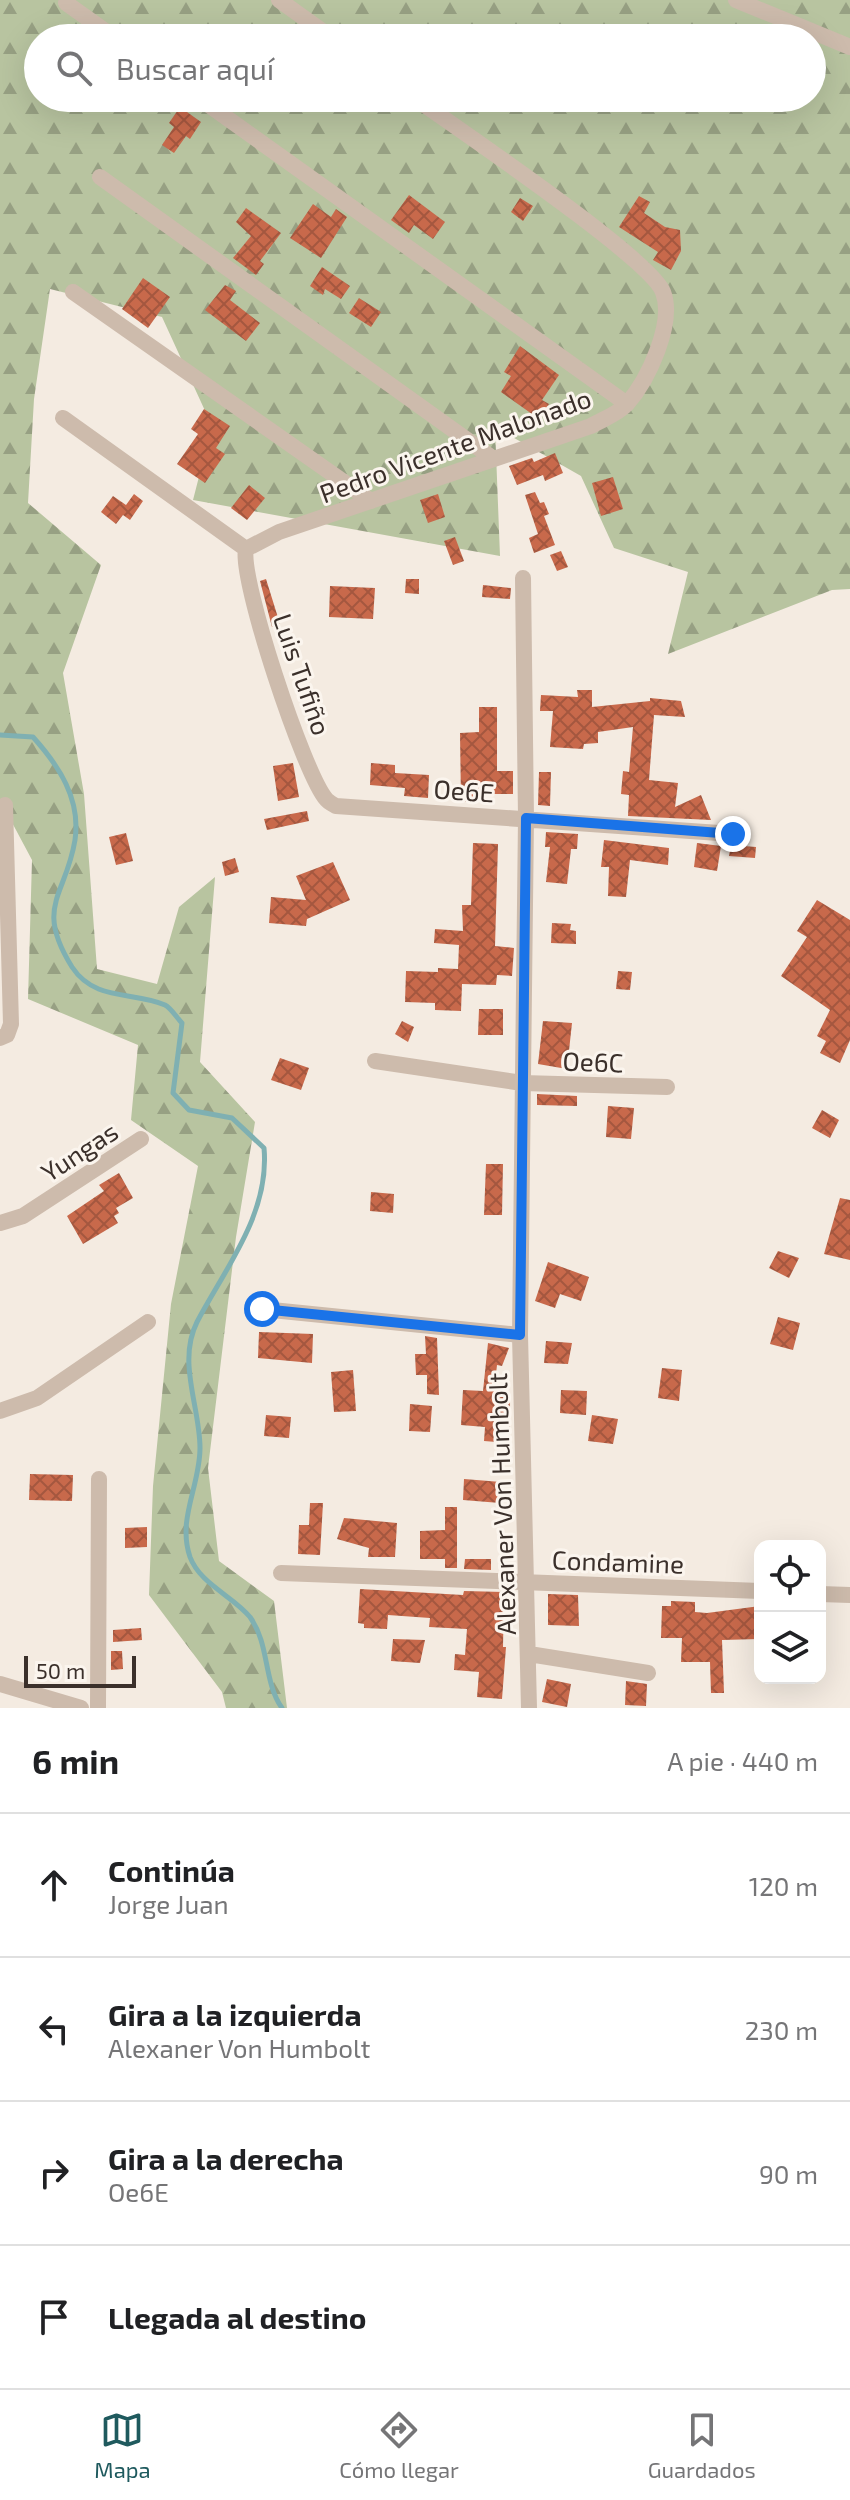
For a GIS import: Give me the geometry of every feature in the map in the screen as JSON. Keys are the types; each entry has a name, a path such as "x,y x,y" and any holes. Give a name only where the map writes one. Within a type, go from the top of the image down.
{"street":[{"path":"279,0 312,24"},
{"path":"736,0 794,24"},
{"path":"66,3 95,24"},
{"path":"826,37 850,47"},
{"path":"219,112 627,404"},
{"name":"Pedro Vicente Malonado","path":"246,549 279,532 491,457 591,426 627,404 655,364 664,318 664,293 655,278 585,221 434,112"},
{"path":"100,177 491,457"},
{"path":"73,292 371,501"},
{"path":"63,418 246,549"},
{"name":"Luis Tufiño","path":"246,549 243,561 257,616 300,741 326,800 336,806"},
{"name":"Alexaner Von Humbolt","path":"523,578 526,818 520,1335 529,1581 529,1708"},
{"path":"0,1038 7,1035 11,1024 5,805"},
{"name":"Oe6E","path":"336,806 733,834"},
{"name":"Oe6C","path":"375,1061 522,1083 667,1087"},
{"name":"Yungas","path":"0,1223 23,1216 141,1139"},
{"path":"262,1309 520,1335"},
{"path":"0,1411 37,1398 148,1322"},
{"path":"98,1708 99,1479"},
{"name":"Condamine","path":"281,1573 754,1591"},
{"path":"826,1594 850,1595"},
{"path":"529,1654 648,1673"},
{"path":"0,1684 81,1708"}],"green space":[{"path":"0,0 850,0 850,589 832,590 668,654 688,572 614,548 581,476 495,427 500,556 193,500 212,426 162,317 50,289 34,399 28,503 101,565 63,673 84,794 97,969 157,984 179,907 215,877 200,1062 255,1122 236,1237 208,1468 219,1561 274,1601 287,1708 226,1708 222,1692 149,1595 153,1486 171,1304 198,1166 131,1120 138,1045 28,999 32,860 0,800"}],"building":[{"path":"177,112 187,112 201,122 190,139 186,136 174,153 162,145 174,127 169,123"},
{"path":"409,195 445,222 433,239 414,225 409,233 391,220"},
{"path":"639,196 650,202 644,213 665,227 680,230 681,251 671,270 653,260 658,252 619,227"},
{"path":"520,198 533,206 523,221 511,212"},
{"path":"313,204 331,217 336,209 347,217 321,258 290,238"},
{"path":"246,208 281,233 260,261 264,264 256,275 233,258 251,236 236,222"},
{"path":"322,267 350,286 341,299 325,289 323,295 310,286"},
{"path":"143,278 170,297 148,328 122,309"},
{"path":"225,285 236,291 230,300 260,323 246,341 205,310"},
{"path":"359,298 381,312 371,327 349,313"},
{"path":"520,346 559,375 542,400 549,404 539,419 501,392 511,376 504,372"},
{"path":"204,409 230,426 216,448 225,454 205,483 177,464 198,434 191,429"},
{"path":"555,453 563,473 545,481 543,475 517,485 509,466 532,458 534,462"},
{"path":"613,477 623,509 601,516 592,483"},
{"path":"249,485 265,498 247,520 231,508"},
{"path":"535,492 549,514 544,516 555,545 534,553 529,538 538,534 525,495"},
{"path":"134,494 143,501 130,520 123,515 116,524 101,512 113,496 126,505"},
{"path":"438,494 445,517 428,523 420,500"},
{"path":"455,537 464,561 453,565 444,541"},
{"path":"561,551 568,567 557,571 550,555"},
{"path":"266,579 280,624 272,627 260,581"},
{"path":"406,579 419,579 419,594 405,593"},
{"path":"483,585 511,588 510,599 482,597"},
{"path":"330,586 375,588 373,619 329,617"},
{"path":"577,690 592,690 592,707 650,701 650,698 681,701 685,717 654,715 649,780 678,783 675,807 701,795 711,820 628,816 629,795 621,794 623,771 629,772 633,727 598,732 598,743 584,744 583,749 550,747 553,711 540,711 541,695 578,697"},
{"path":"479,707 497,707 497,771 513,771 513,794 477,794 477,802 461,802 460,733 479,732"},
{"path":"293,763 299,797 278,801 273,766"},
{"path":"371,763 395,765 395,773 429,775 428,798 404,796 405,788 370,785"},
{"path":"539,772 551,772 550,806 538,805"},
{"path":"307,811 309,821 267,830 264,819"},
{"path":"546,832 578,834 577,849 571,849 567,884 546,882 550,847 545,847"},
{"path":"126,833 133,861 116,865 109,837"},
{"path":"604,840 669,848 668,865 630,860 626,897 608,896 609,867 601,867"},
{"path":"473,843 498,844 495,946 514,948 512,976 497,975 496,985 462,984 461,1011 435,1010 435,1003 405,1002 406,971 458,969 459,945 434,943 435,929 463,931 462,905 471,905"},
{"path":"697,843 721,846 717,871 694,867"},
{"path":"731,845 756,847 755,858 729,856"},
{"path":"235,858 239,872 225,876 222,862"},
{"path":"333,862 350,900 307,919 306,926 269,923 271,897 306,900 296,876"},
{"path":"817,900 850,920 850,1040 840,1063 820,1053 826,1041 817,1036 830,1010 781,976 807,937 797,931"},
{"path":"552,923 571,924 570,930 576,931 576,944 551,943"},
{"path":"618,971 632,972 630,990 616,989"},
{"path":"479,1009 503,1009 503,1035 478,1035"},
{"path":"402,1021 414,1027 408,1042 395,1034"},
{"path":"543,1021 572,1023 567,1069 538,1064"},
{"path":"280,1058 309,1068 301,1090 271,1080"},
{"path":"537,1094 577,1096 577,1106 537,1105"},
{"path":"608,1106 634,1108 631,1139 606,1137"},
{"path":"822,1110 839,1120 830,1138 812,1128"},
{"path":"486,1164 503,1164 502,1215 484,1215"},
{"path":"119,1173 133,1198 116,1208 119,1213 114,1216 118,1223 83,1244 67,1216 104,1191 99,1185"},
{"path":"371,1192 394,1194 393,1213 370,1211"},
{"path":"840,1198 850,1200 850,1260 824,1254"},
{"path":"778,1251 799,1258 789,1278 769,1268"},
{"path":"548,1262 589,1277 581,1301 560,1294 555,1308 535,1301"},
{"path":"778,1317 800,1323 793,1350 770,1344"},
{"path":"259,1332 313,1334 312,1363 258,1358"},
{"path":"425,1336 437,1338 439,1395 427,1394 427,1375 416,1375 415,1354 426,1354"},
{"path":"546,1341 572,1343 568,1364 544,1363"},
{"path":"488,1343 509,1348 502,1366 497,1365 494,1392 510,1393 509,1443 484,1441 485,1427 461,1425 463,1390 483,1391"},
{"path":"662,1368 682,1370 679,1401 658,1398"},
{"path":"353,1370 356,1411 334,1412 331,1372"},
{"path":"561,1390 587,1391 586,1415 560,1413"},
{"path":"410,1404 432,1406 430,1432 409,1431"},
{"path":"266,1415 291,1417 289,1438 264,1436"},
{"path":"592,1415 618,1419 613,1444 588,1441"},
{"path":"30,1474 73,1475 72,1501 29,1500"},
{"path":"464,1479 501,1482 500,1503 463,1500"},
{"path":"310,1503 323,1503 320,1555 298,1554 299,1525 309,1525"},
{"path":"445,1507 457,1507 457,1568 445,1568 445,1559 420,1559 420,1531 445,1530"},
{"path":"344,1518 397,1523 395,1557 368,1557 369,1548 337,1539"},
{"path":"147,1527 147,1547 125,1548 125,1528"},
{"path":"465,1559 491,1559 491,1570 464,1569"},
{"path":"360,1589 463,1595 464,1591 504,1592 503,1647 506,1647 502,1699 477,1697 479,1672 454,1670 455,1654 465,1655 467,1629 429,1627 430,1618 388,1615 387,1629 364,1628 364,1624 358,1623"},
{"path":"548,1594 578,1595 579,1626 548,1625"},
{"path":"671,1601 695,1602 695,1612 707,1613 754,1607 754,1639 722,1640 724,1693 711,1693 710,1662 681,1662 682,1638 661,1638 662,1606 671,1606"},
{"path":"141,1628 142,1640 113,1642 113,1630"},
{"path":"393,1639 425,1640 420,1663 391,1661"},
{"path":"111,1651 122,1651 123,1669 111,1670"},
{"path":"547,1679 571,1684 567,1707 542,1702"},
{"path":"626,1681 647,1684 646,1706 625,1705"}],"waterway":[{"path":"0,735 33,737 59,772 71,797 75,811 75,840 54,915 55,929 72,967 81,978 103,991 153,1001 169,1008 182,1023 173,1093 189,1110 232,1118 264,1148 264,1172 253,1217 191,1337 189,1369 200,1448 186,1529 190,1557 201,1575 243,1610 256,1628 272,1686 282,1708"}],"route":[{"path":"262,1309 520,1335 526,818 733,834"}]}
